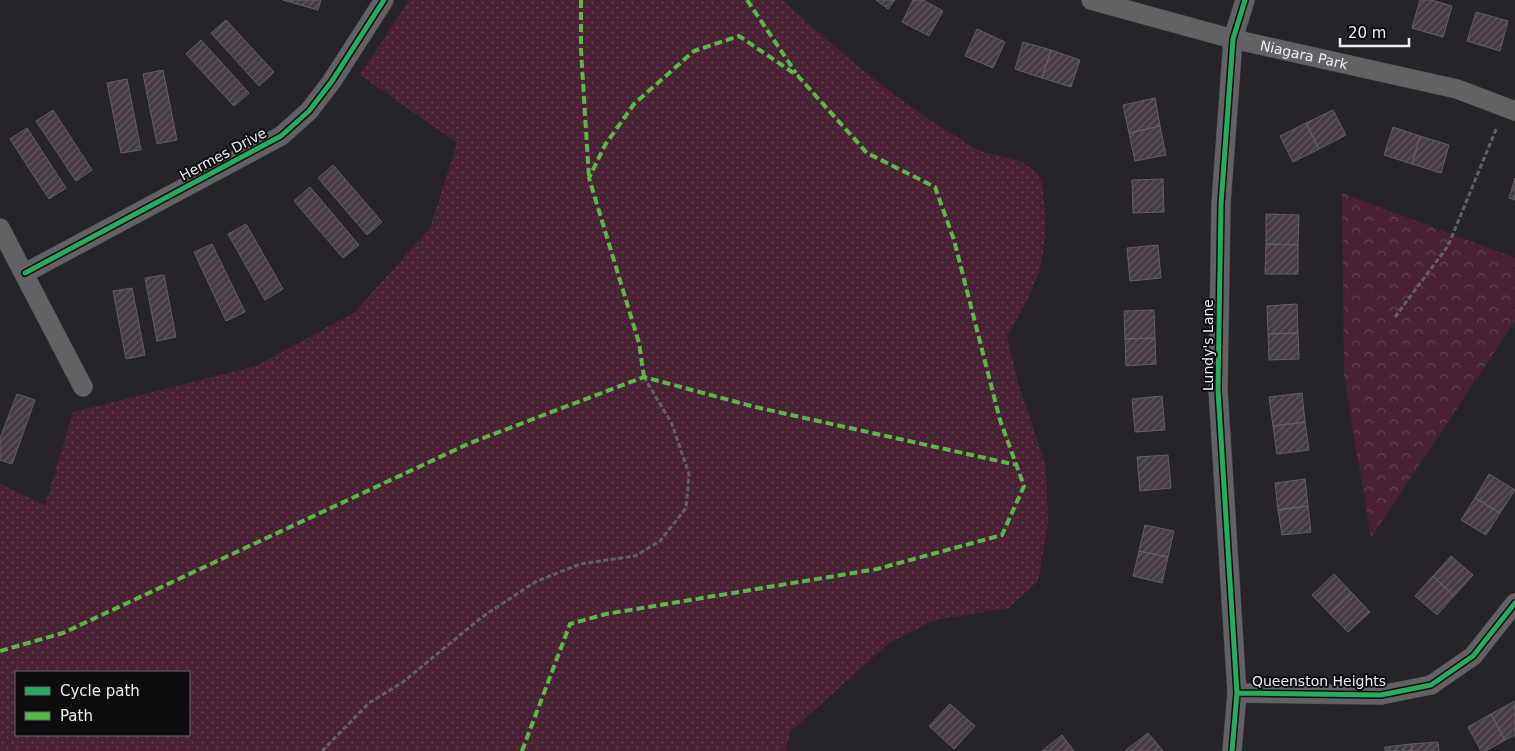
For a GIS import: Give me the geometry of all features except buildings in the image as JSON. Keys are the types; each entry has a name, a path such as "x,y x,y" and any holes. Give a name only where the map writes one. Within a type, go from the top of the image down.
{"street":[{"name":"Hermes Drive","path":"25,273 281,136 308,111 332,81 384,0"},
{"name":"Niagara Park","path":"1091,0 1233,39 1457,89 1510,110"},
{"name":"Lundy's Lane","path":"1232,751 1237,693 1218,390 1221,204 1233,39 1245,0"},
{"path":"0,228 25,273 82,387"},
{"name":"Queenston Heights","path":"1237,693 1381,695 1431,685 1473,656 1515,603"}],"path":[{"path":"1395,317 1448,246 1510,110"},
{"path":"322,751 369,703 403,682 482,617 535,582 580,564 635,556 660,541 686,508 689,474 672,424 644,377"}],"green space":[{"path":"409,0 783,0 868,74 912,108 976,149 1019,161 1033,169 1040,177 1043,193 1045,224 1042,258 1033,288 1007,336 1019,385 1046,466 1048,523 1038,581 1009,608 935,620 889,643 790,732 786,751 0,751 0,484 45,505 73,412 256,366 355,312 430,228 457,143 360,75"},
{"path":"1342,193 1515,258 1515,321 1371,538 1344,376"}],"marked path":[{"path":"581,0 581,50 589,178"},
{"path":"747,0 796,73"},
{"path":"522,751 570,624 606,614 877,569 1002,535 1024,486 1000,420 954,240 935,187 867,153 798,76 739,36 694,51 634,104 605,145 589,178 639,343 644,377"},
{"path":"0,651 63,633 470,443 644,377 755,407 1017,465"}],"cycle path":[{"path":"25,273 281,136 309,111 332,81 384,0"},
{"path":"1232,751 1237,693 1218,390 1221,204 1233,39 1245,0"},
{"path":"1237,693 1381,695 1431,685 1473,656 1515,603"}]}
